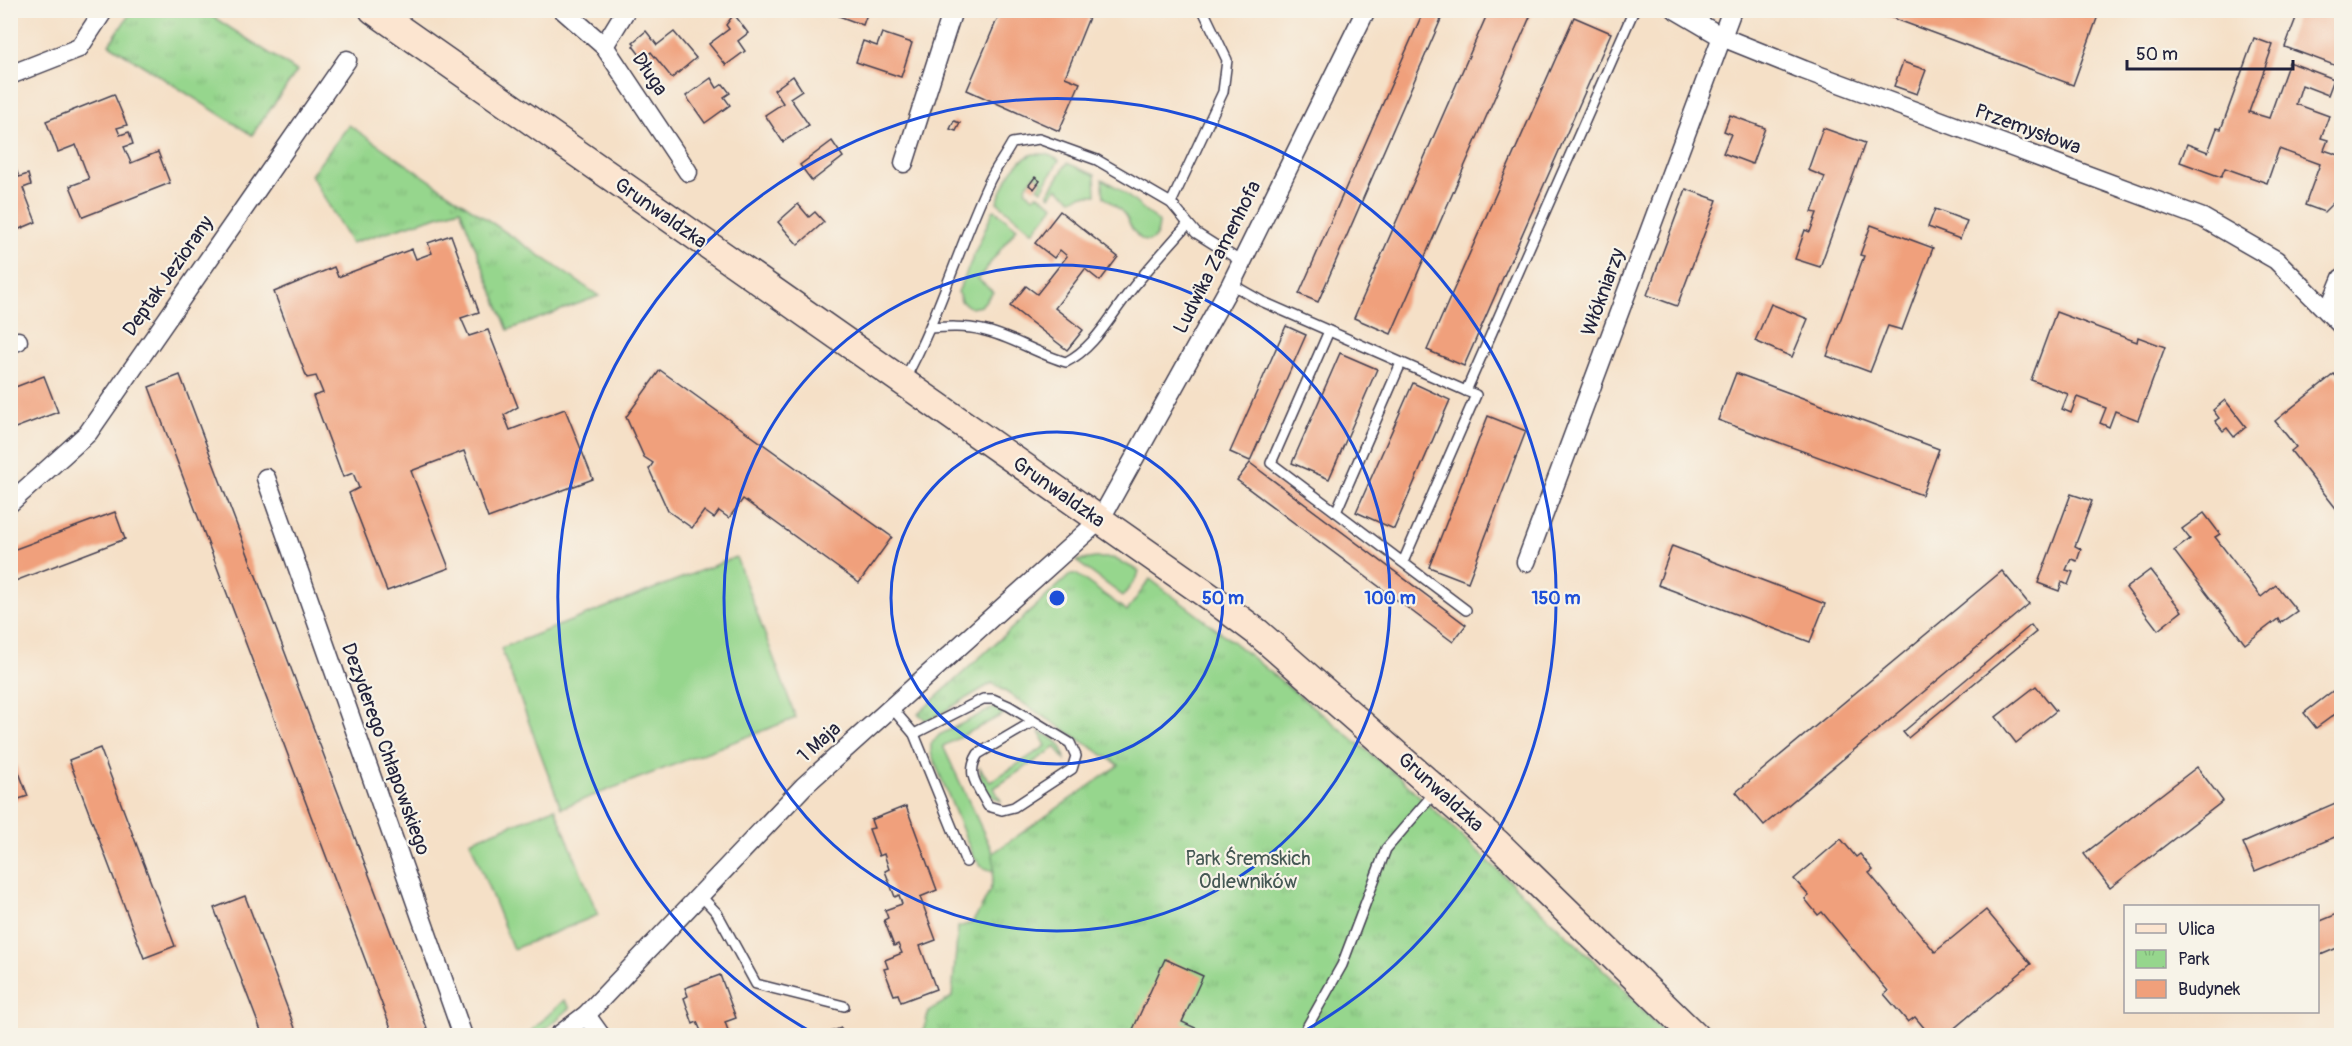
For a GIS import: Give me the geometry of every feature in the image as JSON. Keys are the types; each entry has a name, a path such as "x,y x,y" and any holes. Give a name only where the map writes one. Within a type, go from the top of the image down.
{"main road":[{"name":"Grunwaldzka","path":"373,10 1257,632 1540,883 1695,1035"}],"street":[{"path":"10,75 79,48 104,10"},
{"name":"Długa","path":"563,10 604,46 688,172"},
{"path":"604,46 626,10"},
{"path":"904,163 953,10"},
{"name":"Ludwika Zamenhofa","path":"1100,520 1231,284 1366,10"},
{"name":"Przemysłowa","path":"1676,10 1722,37 1804,70 2203,218 2276,260 2342,326"},
{"name":"Włókniarzy","path":"1526,562 1732,10"},
{"name":"Deptak Jeziorany","path":"10,503 88,433 346,60"},
{"path":"2328,312 2342,278"},
{"name":"Dezyderego Chłapowskiego","path":"266,478 464,1035"},
{"name":"1 Maja","path":"558,1035 586,1015 804,786 1100,520"},
{"path":"586,1015 602,1035"}],"lane":[{"path":"1171,203 1223,92 1227,60 1203,10"},
{"path":"1466,391 1634,10"},
{"path":"903,382 924,345 990,180 1012,143 1039,139 1105,164 1171,203 1196,233 1242,262"},
{"path":"930,328 955,327 983,330 1066,362 1078,356 1098,335 1127,294 1188,224"},
{"path":"1231,284 1261,301 1476,396 1403,562"},
{"path":"1329,331 1270,463 1466,610"},
{"path":"1336,512 1401,363"},
{"path":"914,735 983,699 993,699 1034,721 1070,743 1077,756 1072,769 1014,807 1002,810 988,806 971,775 972,763 978,754 1034,721"},
{"path":"891,708 914,735 966,862"},
{"path":"1302,1035 1342,965 1386,849 1437,790"},
{"path":"700,895 717,913 756,984 844,1006"}],"green space":[{"path":"132,11 204,11 297,71 252,135 109,44"},
{"path":"349,125 599,296 508,330 460,209 351,243 311,175"},
{"path":"1033,154 1047,154 1059,160 1042,190 1038,187 1042,181 1035,175 1027,185 1025,191 1034,197 1037,194 1054,206 1033,232 997,202 1014,168"},
{"path":"1067,163 1095,175 1096,195 1082,195 1072,199 1057,188 1050,196 1048,194"},
{"path":"1102,179 1118,188 1159,222 1154,238 1147,241 1138,236 1123,213 1104,197"},
{"path":"995,210 1017,228 978,279 993,292 981,306 971,308 961,301 958,292"},
{"path":"736,557 796,718 561,808 501,648"},
{"path":"1113,558 1139,571 1137,578 1123,596 1076,561"},
{"name":"Park Śremskich Odlewników","path":"1071,574 1076,574 1127,611 1150,579 1232,641 1397,775 1627,992 1665,1035 922,1035 929,1011 952,997 958,927 972,923 987,898 994,873 993,853 1119,765 992,683 933,718 926,720 918,714"},
{"path":"993,708 1004,714 943,746 993,853 996,872 984,868 974,858 931,753 931,744 939,735"},
{"path":"1039,732 1049,736 1060,745 1065,760 1056,747 994,788 1001,801 991,796 981,779 980,768 990,782 1046,746"},
{"path":"555,808 598,915 513,949 470,841"},
{"path":"564,1000 570,1008 539,1035 527,1035"}],"building":[{"path":"841,10 868,11 863,25 839,16"},
{"path":"906,10 921,10 920,15"},
{"path":"1001,10 1092,10 1065,77 1080,83 1059,131 967,90"},
{"path":"1424,10 1445,10 1318,302 1299,294"},
{"path":"1489,10 1533,10 1391,334 1354,318"},
{"path":"1871,10 2100,10 2073,85"},
{"path":"2299,10 2342,10 2342,68 2285,47"},
{"path":"734,14 748,33 738,41 745,51 726,65 709,44 729,29 726,25"},
{"path":"1574,17 1611,33 1464,366 1427,350"},
{"path":"646,31 657,45 674,32 696,58 672,78 651,52 643,59 633,46 635,44 633,42"},
{"path":"882,33 912,43 901,77 856,62 863,41 877,46"},
{"path":"2254,38 2273,45 2249,112 2269,118 2289,62 2334,79 2328,95 2302,85 2296,104 2329,116 2321,138 2328,140 2324,150 2342,156 2342,194 2324,212 2305,205 2320,164 2279,149 2267,183 2225,168 2221,177 2180,162 2187,144 2208,152 2217,128 2221,129"},
{"path":"1903,62 1926,70 1917,94 1894,86"},
{"path":"793,76 802,90 790,98 809,125 783,142 765,115 783,103 774,90"},
{"path":"711,78 717,88 723,84 730,93 724,97 730,105 705,123 686,96"},
{"path":"114,94 127,125 117,128 120,135 129,132 133,144 124,147 131,163 158,152 170,183 83,217 70,186 89,179 76,145 58,152 46,121"},
{"path":"1730,115 1765,128 1752,164 1723,153 1731,134 1724,131"},
{"path":"954,121 960,123 956,131 950,129"},
{"path":"1823,128 1865,143 1820,267 1795,259 1805,230 1810,232 1817,213 1812,212 1825,177 1808,170"},
{"path":"832,141 843,157 812,181 800,165"},
{"path":"13,162 19,177 28,174 31,185 23,188 36,222 10,233 10,163"},
{"path":"1035,177 1040,181 1034,189 1029,185"},
{"path":"1686,189 1717,200 1677,306 1647,295"},
{"path":"798,204 809,217 815,212 824,222 798,245 778,222"},
{"path":"1935,209 1967,221 1960,239 1928,227"},
{"path":"1060,211 1118,257 1100,281 1085,269 1055,308 1083,330 1067,350 1010,306 1026,286 1037,294 1067,256 1060,250 1054,258 1035,243"},
{"path":"1871,225 1933,248 1902,330 1888,326 1870,372 1827,356 1864,256 1860,255"},
{"path":"451,235 479,312 461,318 469,336 488,330 518,407 504,415 510,430 565,409 593,479 488,518 464,451 411,471 449,568 387,591 349,493 359,488 353,473 343,477 313,396 323,393 316,376 307,378 274,292 334,267 338,277 412,249 416,259 432,253 428,243"},
{"path":"1771,304 1808,319 1792,357 1755,341"},
{"path":"2056,312 2137,342 2138,337 2165,347 2138,420 2115,411 2109,427 2100,423 2106,408 2077,397 2071,413 2062,409 2068,394 2031,380"},
{"path":"1286,326 1306,335 1250,461 1230,452"},
{"path":"1340,353 1377,369 1329,479 1292,463"},
{"path":"660,370 892,537 859,583 743,499 729,518 719,511 714,518 704,511 692,528 668,511 649,469 653,463 644,457 626,417"},
{"path":"1736,373 1939,449 1922,495 1718,420"},
{"path":"2334,374 2342,383 2342,516 2291,451 2296,447 2275,421"},
{"path":"180,375 430,1036 394,1036 149,387"},
{"path":"44,376 58,412 10,430 10,389"},
{"path":"1413,383 1450,400 1394,529 1356,512"},
{"path":"2225,400 2246,427 2234,437 2227,428 2223,431 2215,421 2219,418 2213,410"},
{"path":"1488,416 1526,431 1468,582 1429,567"},
{"path":"1250,463 1466,625 1453,642 1237,480"},
{"path":"2071,494 2092,501 2075,546 2081,549 2077,561 2071,559 2066,570 2073,572 2068,585 2062,582 2059,591 2038,583"},
{"path":"115,512 125,539 10,583 10,551"},
{"path":"2204,513 2220,534 2215,537 2261,597 2276,585 2297,611 2280,623 2278,619 2245,644 2174,551 2190,539 2182,529"},
{"path":"1672,546 1825,604 1810,642 1658,585"},
{"path":"2150,570 2182,611 2158,630 2126,588"},
{"path":"2002,571 2029,604 1764,825 1736,792"},
{"path":"2031,625 2036,632 1908,738 1903,732"},
{"path":"2036,686 2056,711 2016,743 1996,717"},
{"path":"2334,690 2342,700 2342,709 2316,728 2304,713"},
{"path":"100,748 175,946 144,958 69,760"},
{"path":"10,749 28,796 10,802"},
{"path":"2197,767 2223,801 2110,888 2084,854"},
{"path":"2340,801 2342,834 2255,871 2243,843"},
{"path":"906,806 937,890 920,897 936,940 920,946 936,989 901,1002 898,994 894,995 884,969 888,968 885,960 902,953 898,944 894,946 884,920 888,918 885,910 902,904 899,895 895,897 885,871 889,869 884,854 879,856 869,829 874,828 871,820"},
{"path":"1841,839 1856,857 1860,854 1873,870 1869,873 1935,952 1986,910 2031,964 1945,1036 1931,1036 1915,1017 1908,1022 1884,994 1888,991 1822,912 1818,915 1805,899 1809,896 1794,879"},
{"path":"245,896 298,1036 263,1036 214,908"},
{"path":"2342,912 2342,946 2319,956 2319,922"},
{"path":"1165,959 1203,976 1182,1022 1213,1036 1130,1036"},
{"path":"720,975 736,1018 725,1022 730,1036 688,1036 701,1031 697,1022 693,1024 684,998 688,996 685,988"},
{"path":"841,1028 844,1036 822,1036 822,1035"}]}
